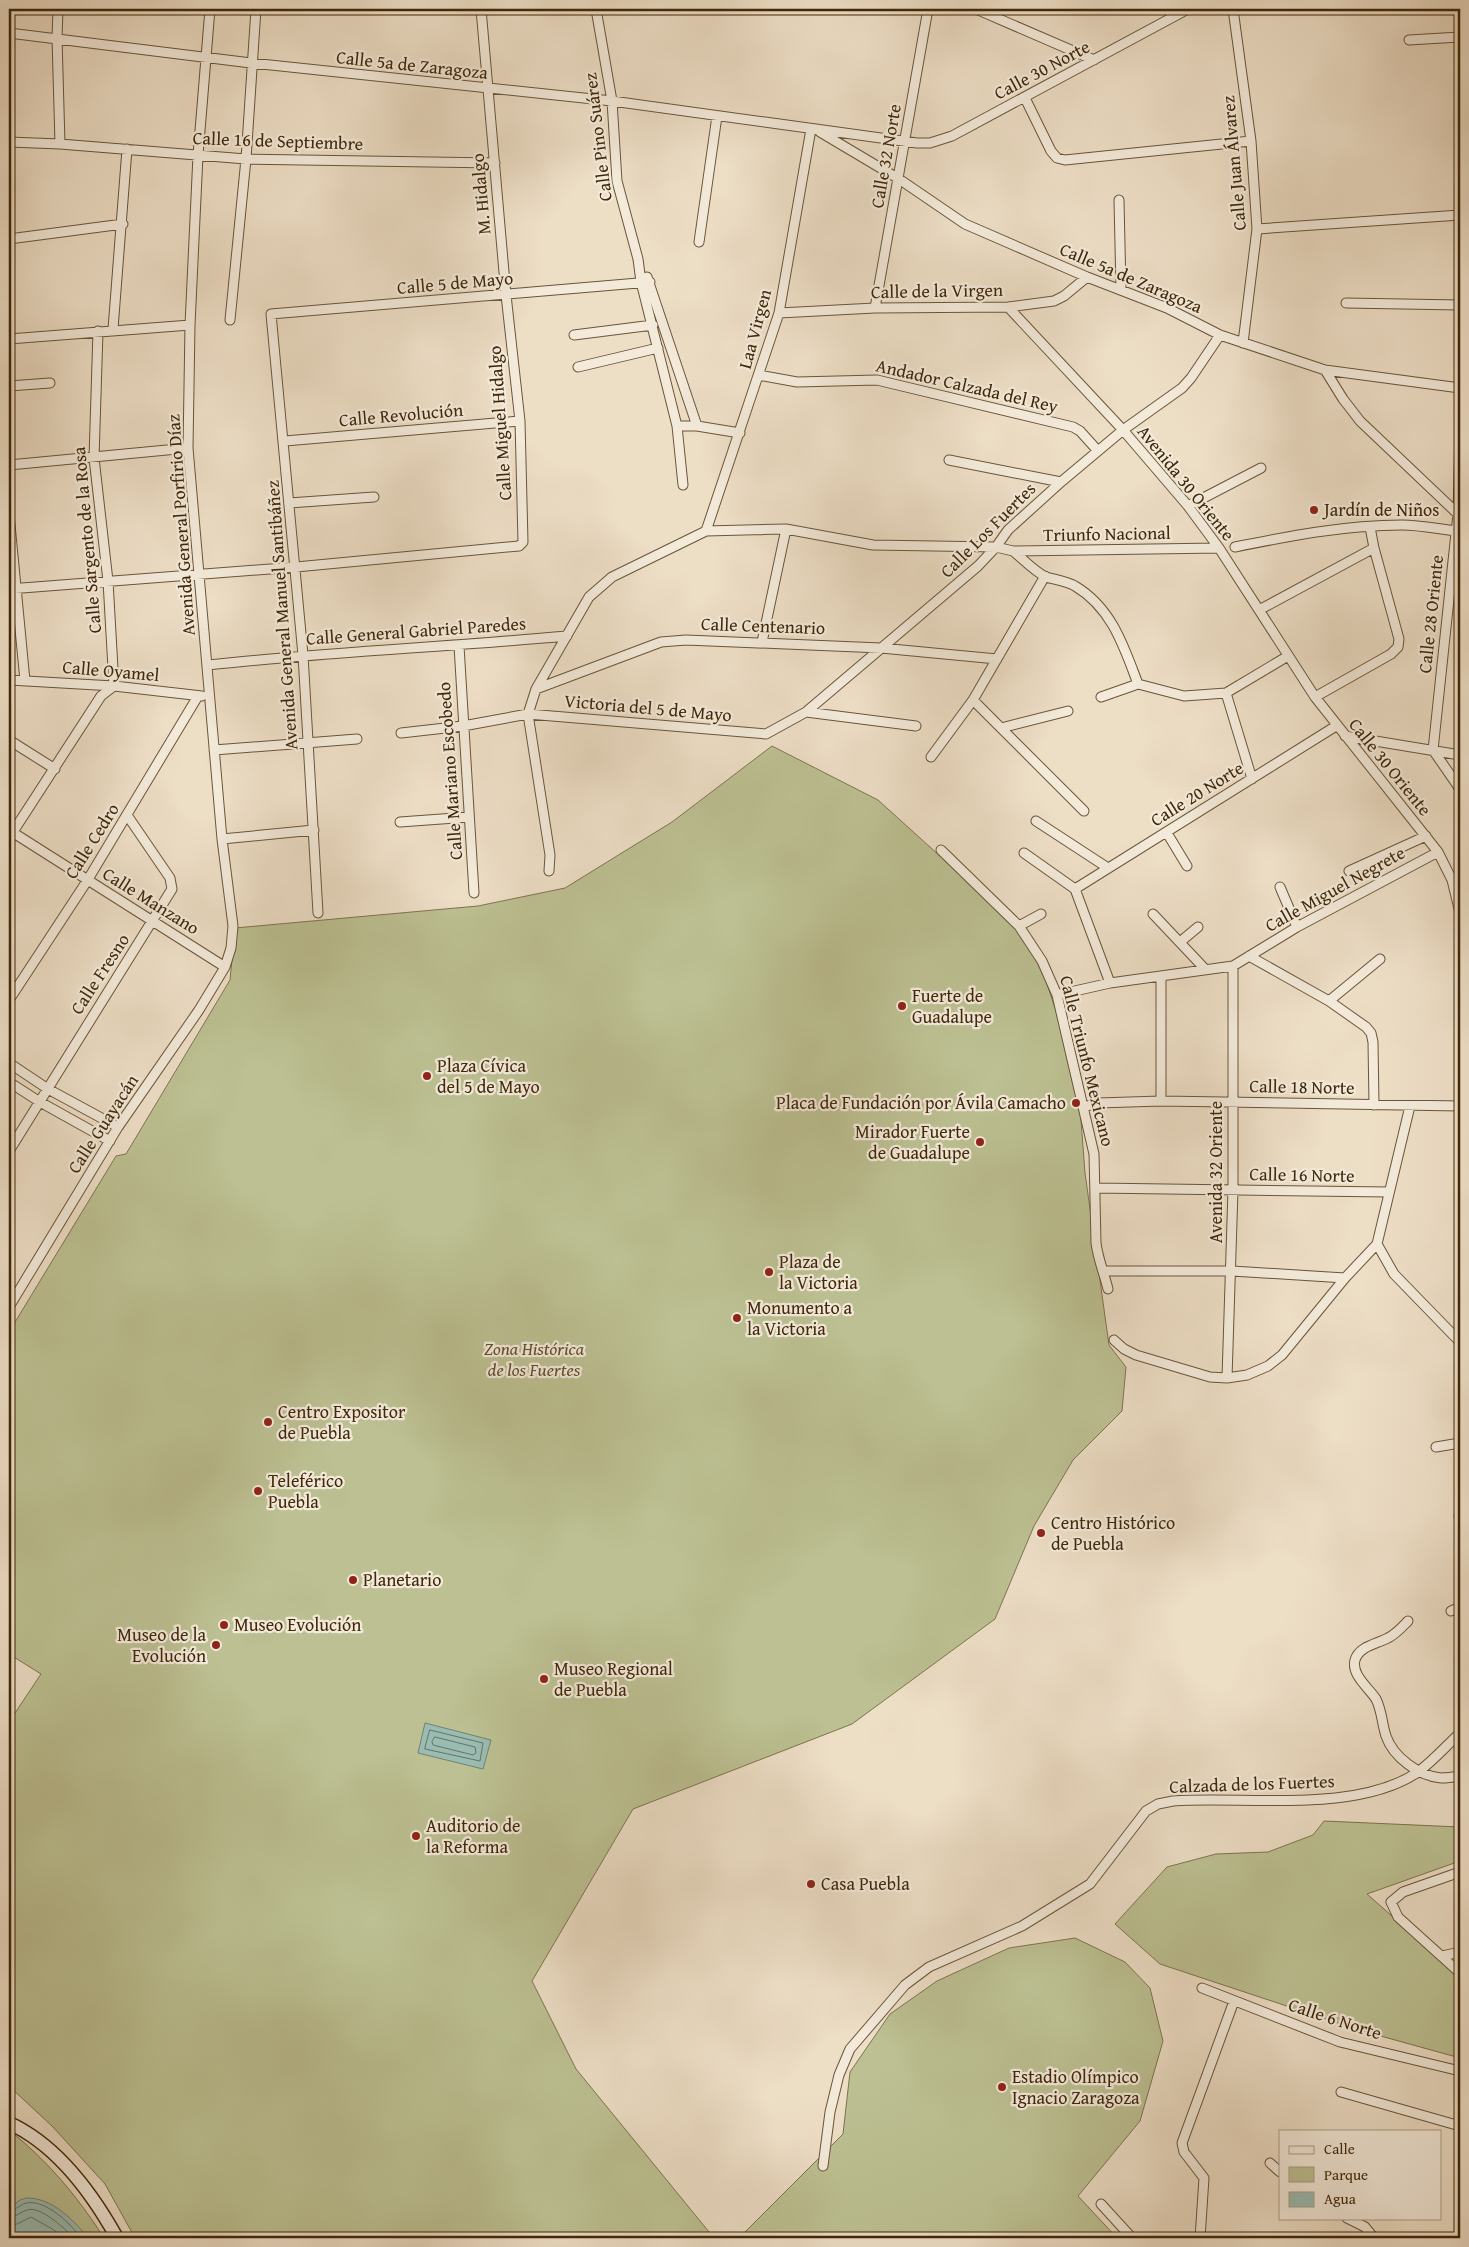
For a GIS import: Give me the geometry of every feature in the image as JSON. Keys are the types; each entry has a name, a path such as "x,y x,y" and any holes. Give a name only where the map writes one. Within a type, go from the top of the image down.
{"main road":[{"path":"9,2114 22,2129"},
{"path":"9,2123 22,2129 47,2147 67,2166 99,2208 117,2238"}],"street":[{"path":"58,9 60,144"},
{"name":"Avenida General Porfirio Díaz","path":"210,9 208,56 198,155 190,325 188,448 222,839 233,926 227,964"},
{"path":"230,320 246,159 256,9"},
{"name":"M. Hidalgo","path":"482,9 487,89 506,295"},
{"name":"Calle Pino Suárez","path":"596,9 612,100 617,181 645,282 679,370 697,426"},
{"name":"Calle 32 Norte","path":"875,308 906,142 928,9"},
{"path":"976,9 1094,60"},
{"name":"Calle 30 Norte","path":"814,130 906,142 930,143 941,140 1025,98 1188,9"},
{"name":"Calle Juan Álvarez","path":"1233,9 1251,141 1258,229 1243,344"},
{"name":"Calle 5a de Zaragoza","path":"9,32 251,63 487,89 612,100 814,130 899,179 965,224 1086,277 1167,308 1220,335 1325,370 1460,388"},
{"path":"1409,40 1460,37"},
{"path":"1258,229 1460,213 1460,58"},
{"path":"1025,98 1051,151 1057,158 1065,160 1251,141"},
{"path":"699,242 717,116"},
{"name":"Laa Virgen","path":"706,531 779,313 814,130"},
{"name":"Calle 16 de Septiembre","path":"9,142 60,144 246,159 495,163"},
{"path":"113,329 123,224 127,149"},
{"path":"1119,200 1121,289"},
{"path":"9,239 123,224"},
{"name":"Calle de la Virgen","path":"779,313 875,308 1008,307 1054,301 1064,296 1086,277"},
{"name":"Calle Pino Suárez","path":"645,282 658,348 677,426 683,485"},
{"name":"Calle 5 de Mayo","path":"271,314 645,282"},
{"name":"Calle Miguel Hidalgo","path":"296,567 519,546 524,539 520,421 506,295"},
{"path":"1346,303 1460,305"},
{"name":"Avenida 30 Oriente","path":"1008,307 1123,430 1188,506 1219,548 1314,697"},
{"name":"Avenida General Manuel Santibáñez","path":"271,314 285,441 304,655 318,913"},
{"path":"9,339 113,329 190,325"},
{"path":"574,335 653,325"},
{"name":"Calle Sargento de la Rosa","path":"98,331 94,458 108,581 114,686"},
{"name":"Calle Los Fuertes","path":"766,734 806,712 964,578 996,547 1008,530 1061,482 1123,430 1182,388 1220,335"},
{"path":"578,367 658,348"},
{"path":"665,373 679,370"},
{"path":"1325,370 1343,399 1360,421 1459,515"},
{"name":"Andador Calzada del Rey","path":"759,375 797,382 877,380 1073,427 1080,431 1098,451"},
{"path":"9,386 50,383"},
{"name":"Calle Revolución","path":"285,441 520,421"},
{"path":"677,426 697,426 740,433"},
{"name":"Calle 28 Oriente","path":"1433,750 1459,515 1460,434"},
{"path":"9,465 188,448"},
{"path":"949,460 1061,482"},
{"path":"1188,506 1261,468"},
{"path":"290,503 374,497"},
{"path":"9,514 12,589 25,681"},
{"path":"1235,547 1316,531 1370,527 1404,525 1456,531"},
{"path":"1314,697 1391,654 1398,647 1399,639 1370,527"},
{"path":"762,642 786,529"},
{"name":"Triunfo Nacional","path":"706,531 786,529 873,545 996,547 1013,551 1219,548"},
{"path":"549,871 550,855 528,714 536,689 589,597 612,577 706,531"},
{"path":"1259,610 1374,548"},
{"path":"1013,551 1045,576 1064,580 1091,597 1104,612 1120,638 1138,684"},
{"path":"12,589 296,567"},
{"path":"931,757 973,700 1045,576"},
{"name":"Calle General Gabriel Paredes","path":"208,665 304,655 459,646 567,636"},
{"name":"Calle Centenario","path":"536,689 661,642 686,640 881,648 997,659"},
{"name":"Calle Mariano Escobedo","path":"459,646 474,894"},
{"path":"1101,697 1138,684 1184,696 1226,693 1288,656"},
{"name":"Calle Oyamel","path":"9,680 114,686 209,696"},
{"path":"10,834 102,696 114,686"},
{"path":"1226,693 1252,779"},
{"name":"Calle Cedro","path":"9,1000 87,881 198,696"},
{"name":"Calle 30 Oriente","path":"1314,697 1438,852 1452,880 1460,913"},
{"path":"973,700 1084,811"},
{"path":"1001,728 1068,711"},
{"path":"806,712 916,726"},
{"name":"Victoria del 5 de Mayo","path":"401,734 463,726 528,714 766,734"},
{"name":"Calle 20 Norte","path":"1075,889 1336,726"},
{"path":"1345,736 1460,755"},
{"path":"214,750 357,738"},
{"path":"9,740 55,769"},
{"path":"1433,750 1460,789"},
{"name":"Calle Fresno","path":"9,1151 172,889 173,884 127,815"},
{"path":"400,822 469,817"},
{"path":"1036,821 1108,868"},
{"path":"222,839 314,830"},
{"path":"1167,833 1187,866"},
{"name":"Calle Manzano","path":"10,834 152,922 227,964"},
{"path":"1349,871 1426,836"},
{"name":"Calle Triunfo Mexicano","path":"940,850 1019,926 1042,961 1057,994 1094,1154 1096,1243 1098,1258 1104,1271 1108,1289"},
{"name":"Calle Miguel Negrete","path":"1233,966 1297,927 1438,852"},
{"path":"1024,853 1075,889 1110,983"},
{"path":"1280,887 1297,927"},
{"path":"1019,926 1041,914"},
{"path":"1153,914 1204,969"},
{"path":"1180,942 1198,927"},
{"path":"1249,956 1329,1001 1366,1027 1371,1033 1374,1105"},
{"path":"1329,1001 1380,959"},
{"name":"Calle Guayacán","path":"9,1307 118,1127 199,1010 227,964"},
{"path":"1057,994 1110,983 1233,966"},
{"name":"Avenida 32 Oriente","path":"1227,1378 1232,1271 1233,966"},
{"path":"1161,977 1161,1101"},
{"path":"9,1063 48,1089 118,1127"},
{"path":"9,1082 40,1102 110,1141"},
{"name":"Calle 18 Norte","path":"1084,1108 1098,1104 1161,1101 1460,1106"},
{"path":"1114,1340 1124,1349 1136,1355 1210,1377 1247,1376 1268,1366 1282,1355 1345,1278 1377,1244 1410,1106"},
{"name":"Calle 16 Norte","path":"1096,1188 1388,1192"},
{"path":"1377,1244 1394,1274 1460,1342"},
{"path":"1104,1271 1232,1271 1345,1278"},
{"path":"1436,1447 1460,1443"},
{"path":"1408,1620 1388,1638 1358,1654 1354,1662 1355,1671 1379,1706 1386,1736 1391,1747 1419,1771 1442,1778 1460,1776"},
{"name":"Calzada de los Fuertes","path":"824,2166 830,2112 838,2075 850,2050 904,1985 929,1967 1022,1926 1090,1884 1146,1811 1158,1804 1173,1800 1348,1796 1385,1788 1419,1771 1460,1733"},
{"path":"1460,1872 1403,1892 1396,1896 1392,1902 1398,1916 1460,1973"},
{"path":"1442,1956 1460,1952"},
{"name":"Calle 6 Norte","path":"1202,1988 1340,2042 1460,2071"},
{"path":"1200,2238 1204,2178 1184,2152 1182,2143 1234,2001"},
{"path":"1341,2092 1460,2126"},
{"path":"1270,2163 1279,2171"},
{"path":"1101,2204 1132,2238"},
{"path":"1351,2220 1365,2227 1374,2238"}],"green space":[{"name":"Zona Histórica de los Fuertes","path":"772,746 878,800 1014,923 1043,972 1062,1029 1079,1094 1085,1173 1109,1345 1126,1367 1122,1411 1073,1460 1034,1526 995,1619 852,1724 633,1809 532,1981 576,2069 714,2238 135,2238 105,2184 53,2127 9,2086 9,1722 41,1674 9,1654 9,1332 116,1156 126,1154 230,980 235,928 478,906 565,888 672,822"},
{"path":"1324,1821 1460,1827 1460,1861 1367,1894 1460,1976 1460,2058 1359,2030 1160,1964 1115,1924 1167,1867 1216,1854 1268,1852 1313,1835"},
{"name":"Estadio Olímpico Ignacio Zaragoza","path":"1075,1938 1125,1962 1150,1988 1163,2041 1140,2121 1078,2196 1117,2238 739,2238 843,2134 850,2072 890,2014 937,1981 1009,1948"},
{"path":"9,2130 37,2154 61,2180 84,2208 104,2238 9,2238"}],"water":[{"path":"425,1723 491,1740 483,1769 418,1753"},
{"path":"26,2198 44,2201 53,2205 69,2217 88,2238 9,2238 9,2209 20,2200"}],"place":[{"name":"Jardín de Niños","path":"1314,510"},
{"name":"Fuerte de Guadalupe","path":"902,1006"},
{"name":"Plaza Cívica del 5 de Mayo","path":"427,1076"},
{"name":"Placa de Fundación por Ávila Camacho","path":"1076,1103"},
{"name":"Mirador Fuerte de Guadalupe","path":"980,1142"},
{"name":"Plaza de la Victoria","path":"769,1272"},
{"name":"Monumento a la Victoria","path":"737,1318"},
{"name":"Centro Expositor de Puebla","path":"268,1422"},
{"name":"Teleférico Puebla","path":"258,1491"},
{"name":"Centro Histórico de Puebla","path":"1041,1533"},
{"name":"Planetario","path":"353,1580"},
{"name":"Museo Evolución","path":"224,1625"},
{"name":"Museo de la Evolución","path":"216,1645"},
{"name":"Museo Regional de Puebla","path":"544,1679"},
{"name":"Auditorio de la Reforma","path":"416,1836"},
{"name":"Casa Puebla","path":"811,1884"},
{"name":"Estadio Olímpico Ignacio Zaragoza","path":"1002,2087"}]}
